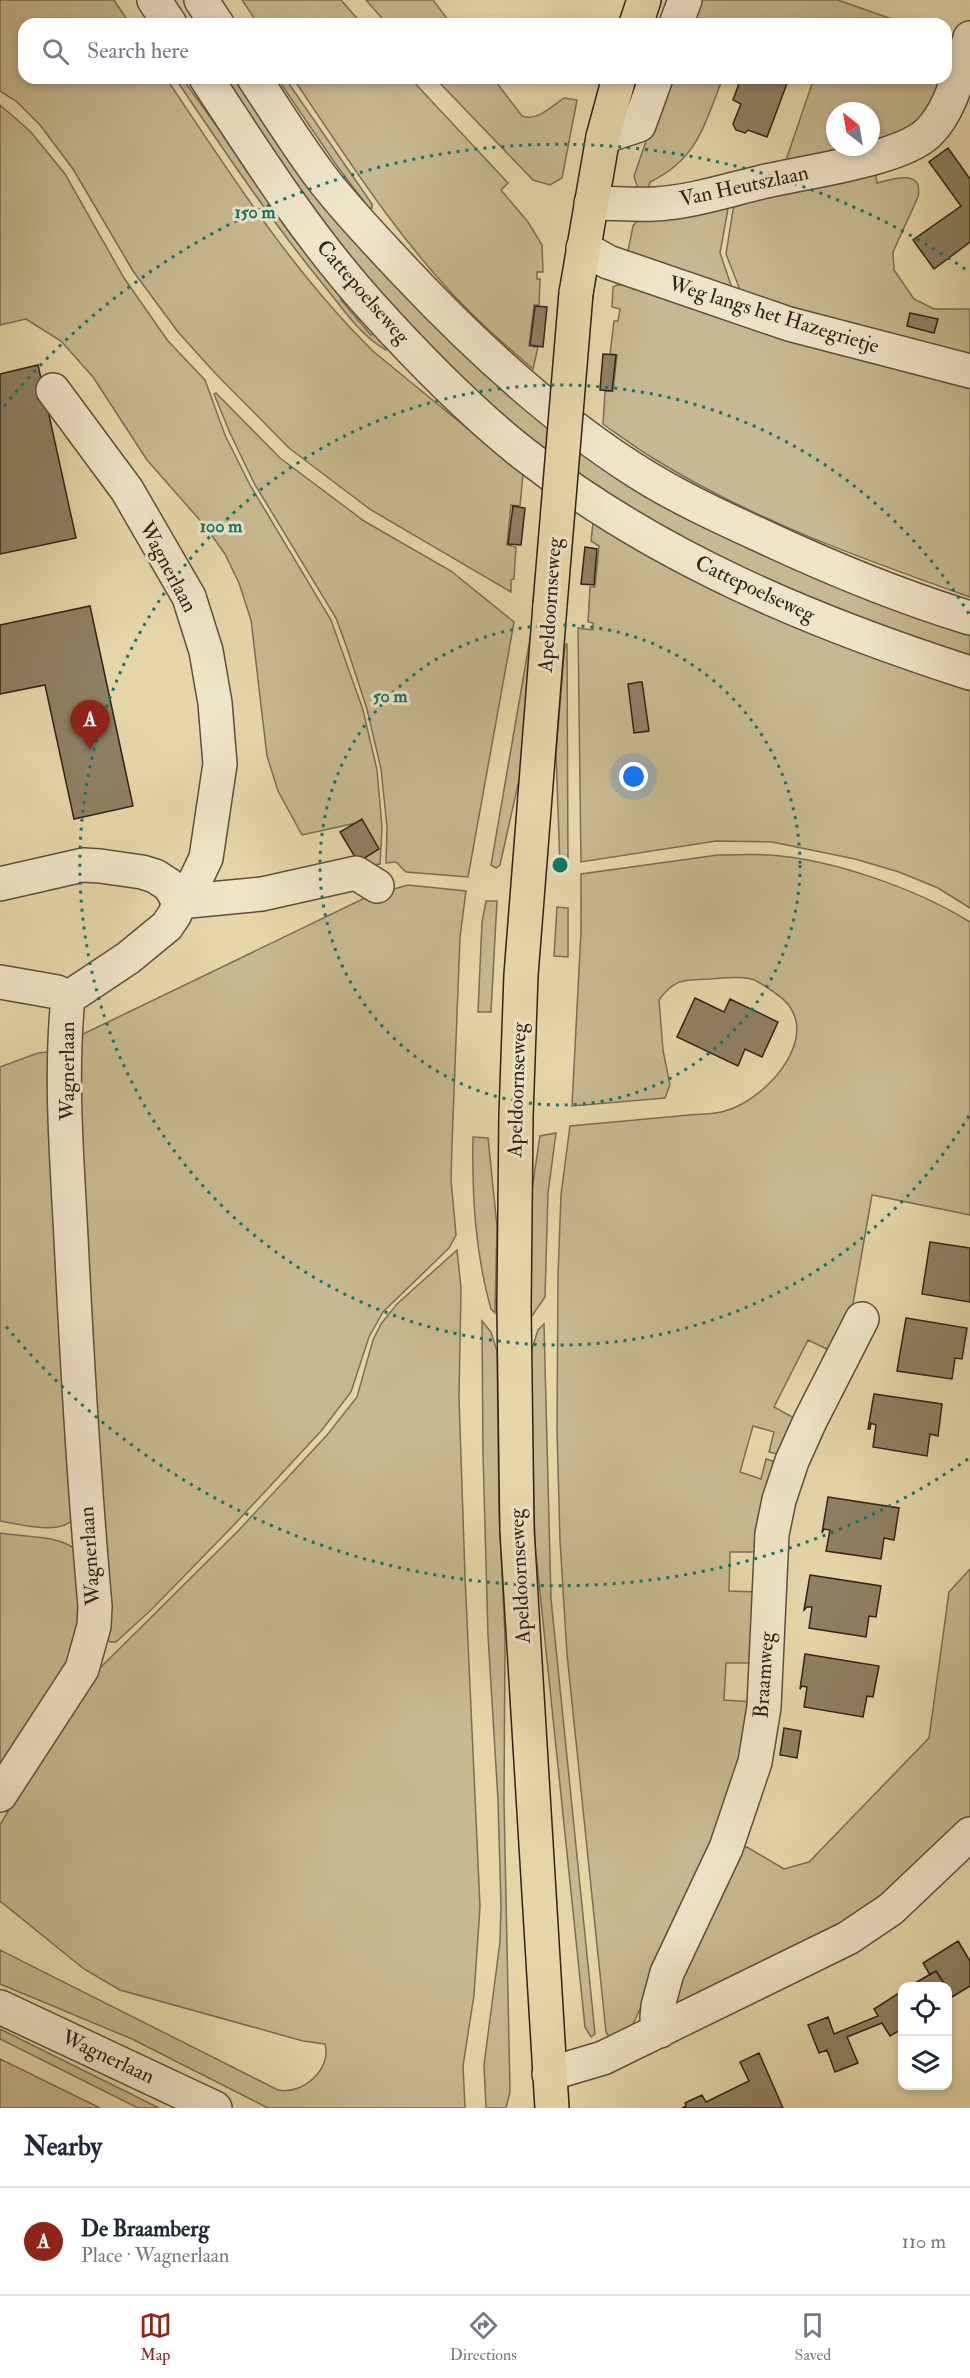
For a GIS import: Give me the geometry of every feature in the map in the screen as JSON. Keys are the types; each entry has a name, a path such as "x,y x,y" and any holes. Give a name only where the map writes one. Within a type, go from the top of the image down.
{"main road":[{"path":"638,18 644,0"},
{"name":"Apeldoornseweg","path":"552,2108 517,1530 514,1307 516,1115 521,975 576,293 603,137 617,84"}],"street":[{"path":"154,0 166,18"},
{"path":"201,0 213,18"},
{"path":"678,18 685,0"},
{"name":"Van Heutszlaan","path":"591,203 656,204 700,196 893,152 915,143 927,134 943,112 970,38"},
{"name":"Cattepoelseweg","path":"210,84 274,182 368,303 462,400 524,454 629,527 702,567 833,625 890,647 970,673"},
{"name":"Cattepoelseweg","path":"258,84 322,177 358,223 450,319 525,388 569,424 634,470 674,494 717,515 861,579 970,618"},
{"path":"603,137 639,125 654,84"},
{"name":"Weg langs het Hazegrietje","path":"583,248 608,262 789,324 970,370"},
{"name":"Wagnerlaan","path":"0,1795 74,1684 88,1655 94,1626 95,1606 78,1373 69,1205 63,1040 68,998 128,958 166,926 179,902 195,881 206,858 220,764 215,703 206,651 189,597 127,490 53,390"},
{"path":"554,475 569,424"},
{"path":"0,884 83,865 142,872 154,876 169,885 179,902 262,894 356,873 377,886"},
{"path":"0,982 57,992 68,998"},
{"name":"Braamweg","path":"660,2031 657,2018 658,2006 667,1973 726,1848 755,1762 764,1707 772,1534 779,1500 792,1461 810,1421 862,1319"},
{"path":"549,2074 603,2058 805,1961 871,1924 891,1909 970,1834"},
{"name":"Wagnerlaan","path":"0,2007 215,2108"}],"shaded area":[{"path":"0,0 114,0 126,18 18,18 18,84 170,84 263,221 344,321 374,352 523,474 520,506 511,505 507,545 516,547 511,592 371,510 289,448 178,332 133,271 73,169 40,125 16,101 0,91"},
{"path":"242,0 341,0 357,18 254,18"},
{"path":"366,0 433,0 446,18 382,18"},
{"path":"697,0 838,0 889,18 690,18"},
{"path":"179,84 186,84 250,172 340,286 341,300 371,335 382,330 393,344 386,350 369,338 353,322 286,237"},
{"path":"222,84 247,84 555,425 545,457 372,291"},
{"path":"281,84 289,84 372,204 372,208 369,208 337,166"},
{"path":"297,84 416,84 508,183 501,190 528,222 542,245 543,272 537,272 537,279 540,279 539,305 534,305 529,346 538,347 533,369 472,314 422,260 334,140"},
{"path":"441,84 498,84 522,116 528,117 539,115 564,98 577,100 562,178 550,185 533,180"},
{"path":"666,84 721,84 704,125 690,151 666,173 650,182 647,195 637,186 634,176"},
{"path":"812,84 946,84 937,107 924,126 897,142 880,148 880,102 826,102 826,156 850,156 783,169"},
{"path":"0,105 30,131 65,174 124,278 168,341 205,380 225,435 250,485 331,620 363,710 377,770 382,827 380,864 367,866 361,822 302,835 278,791 267,756 251,620 239,583 225,554 205,526 147,460 93,377 61,341 26,319 0,325"},
{"path":"874,166 877,183 898,178 912,179 916,182 919,188 918,197 893,252 894,270 914,299 934,309 970,309 970,355 794,309 740,290 726,254 733,210 738,198"},
{"path":"729,203 720,253 732,288 628,251 633,226 636,222"},
{"path":"626,285 711,314 840,353 970,387 970,597 849,553 770,520 693,482 603,424 605,391 613,391 617,355 610,354 614,321 618,321 620,309 612,307 613,287"},
{"path":"216,393 280,458 364,521 451,571 514,622 468,877 406,872 396,862 386,863 387,827 381,769 367,709 347,648 336,618 254,483 230,433 214,394"},
{"path":"580,445 970,629 970,659 848,617 688,544 572,470"},
{"path":"593,523 665,565 775,619 853,650 970,689 970,908 938,888 899,872 855,859 772,842 716,841 581,862 578,628 593,630 593,623 588,622 590,587 595,587 599,546 591,541"},
{"path":"531,633 521,771 500,865 496,868 491,865"},
{"path":"565,644 567,644 568,863 563,868 560,866 556,754"},
{"path":"718,855 794,858 846,869 900,887 970,922 970,1215 872,1195 851,1315 833,1352 808,1340 774,1407 796,1419 782,1455 769,1452 774,1432 753,1426 740,1472 761,1479 766,1459 779,1463 756,1552 730,1552 729,1591 758,1592 755,1663 726,1663 724,1700 754,1702 745,1757 716,1843 635,2020 629,2030 610,2038 606,2032 567,1654 560,1541 557,1430 558,1275 561,1195 570,1126 714,1113 742,1104 775,1078 787,1061 795,1043 797,1025 790,1008 775,993 754,980 731,978 693,980 675,984 659,1000 663,1050 670,1085 665,1098 572,1106 581,931 581,874"},
{"path":"408,885 466,891 460,937 452,1144 451,1180 456,1235 449,1248 383,1312 369,1337 351,1392 322,1430 152,1609 116,1642 110,1642 106,1637 106,1567 83,1203 79,1036 369,896"},
{"path":"486,901 497,901 491,1012 478,1012 482,922"},
{"path":"557,907 568,908 568,957 554,956"},
{"path":"48,1052 72,1520 58,1527 49,1528 0,1521 0,1067 38,1053"},
{"path":"556,1133 548,1193 545,1297 532,1316 530,1313 532,1189 540,1136"},
{"path":"473,1137 488,1138 497,1226 495,1313 491,1309 478,1245 474,1202"},
{"path":"457,1250 461,1288 459,1397 465,1576 480,1907 474,1995 463,2066 465,2108 268,2108 132,2039 0,1984 0,1950 278,2090 297,2088 306,2084 320,2071 324,2062 325,2044 303,2041 120,1990 84,1969 0,1901 0,1825 94,1674 238,1531 327,1435 357,1397 373,1340 381,1324 397,1304"},
{"path":"482,1321 491,1332 497,1351 499,1512 505,1636 504,1801 510,2092 506,2108 486,2108 484,2065 500,1942 501,1905 498,1800 488,1635"},
{"path":"544,1324 551,1599 595,2034 591,2037 585,2027 535,1544 530,1355 538,1330"},
{"path":"0,1533 51,1539 76,1550 79,1608 75,1643 64,1671 43,1705 0,1764"},
{"path":"970,1569 970,1817 924,1862 868,1911 682,2007 676,2003 673,1996 739,1849 747,1847 784,1869 809,1862 929,1738 949,1592"},
{"path":"0,2029 159,2108 138,2108 0,2039"},
{"path":"0,2059 100,2108 0,2108"}],"building":[{"path":"739,84 787,84 767,137 748,130 745,133 736,130 733,124 741,104 733,100"},
{"path":"948,148 970,179 970,242 934,269 913,240 961,206 929,162"},
{"path":"535,306 547,307 543,347 530,345"},
{"path":"910,313 938,319 934,333 907,326"},
{"path":"603,354 616,355 612,391 600,390"},
{"path":"38,365 76,538 0,554 0,374"},
{"path":"513,506 525,508 521,545 508,544"},
{"path":"585,547 597,549 594,585 581,584"},
{"path":"90,606 133,806 74,819 45,685 0,694 0,625"},
{"path":"642,682 649,731 634,733 628,684"},
{"path":"362,819 379,849 358,862 340,832"},
{"path":"695,998 724,1012 730,999 778,1022 762,1057 745,1049 738,1066 677,1037"},
{"path":"930,1242 970,1248 970,1302 922,1294"},
{"path":"906,1318 967,1328 962,1359 955,1358 952,1379 897,1371"},
{"path":"874,1394 942,1404 938,1436 930,1434 927,1456 873,1447 876,1425 871,1423 868,1429"},
{"path":"828,1497 899,1508 894,1540 884,1538 881,1559 826,1551 830,1530 824,1529 822,1533"},
{"path":"810,1575 881,1586 876,1617 869,1616 866,1637 809,1628 812,1607 804,1610"},
{"path":"805,1654 879,1666 873,1697 867,1696 863,1717 804,1707 807,1687 802,1686 800,1689"},
{"path":"784,1728 801,1731 797,1758 780,1755"},
{"path":"958,1941 970,1961 970,1986 952,1997 952,1982 943,1982 936,1971 930,1975 923,1963"},
{"path":"936,1971 943,1982 917,1982"},
{"path":"898,1994 898,2031 890,2036 882,2023 847,2037 858,2063 835,2072 827,2050 819,2053 808,2025 828,2017 834,2034 878,2016 874,2009"},
{"path":"759,2053 783,2108 682,2108 686,2106 685,2103 702,2095 706,2102 749,2081 740,2062"}],"place":[{"name":"De Braamberg","path":"90,750"}]}
